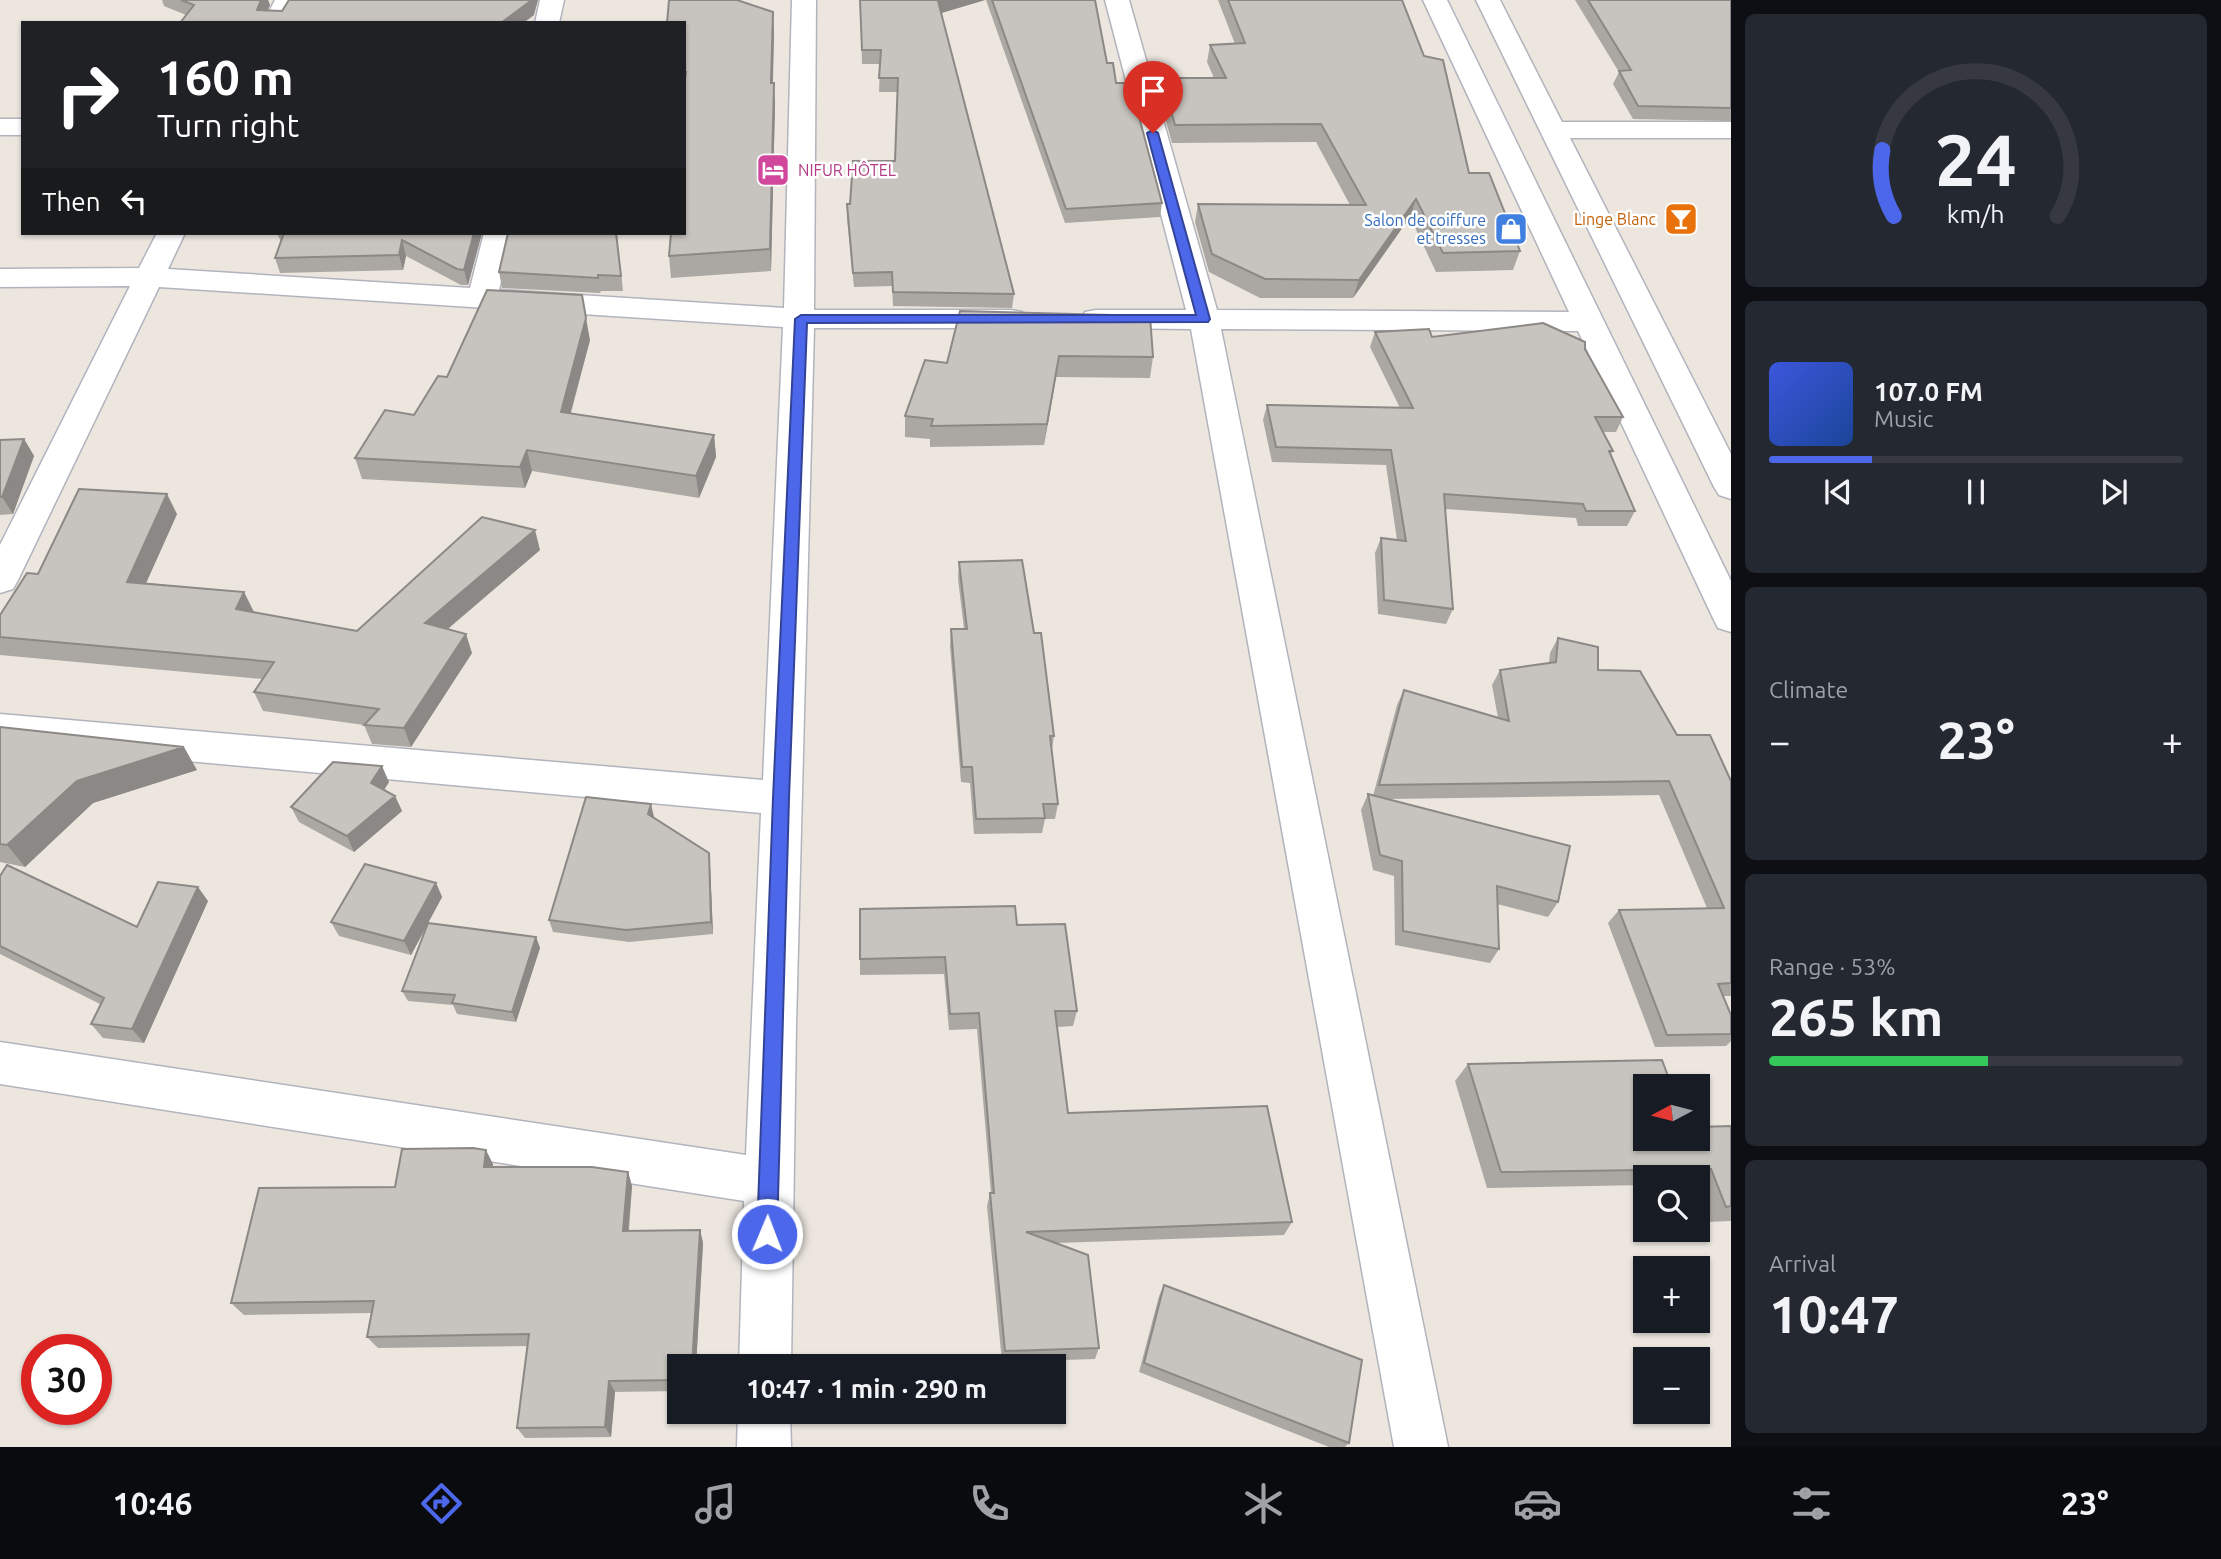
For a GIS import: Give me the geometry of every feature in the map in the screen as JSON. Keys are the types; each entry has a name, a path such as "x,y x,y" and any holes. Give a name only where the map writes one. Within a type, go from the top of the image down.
{"street":[{"path":"276,21 287,0"},
{"path":"547,21 552,0"},
{"path":"765,1354 767,1181 801,319 804,0"},
{"path":"1117,0 1204,319 1421,1447"},
{"path":"1435,0 1731,618"},
{"path":"1488,0 1731,487"},
{"path":"0,127 21,127"},
{"path":"1555,130 1731,130"},
{"path":"0,580 171,235"},
{"path":"483,297 498,235"},
{"path":"0,278 150,277 801,319 1588,322"},
{"path":"0,729 781,798"},
{"path":"0,1063 767,1181"},
{"path":"764,1424 764,1447"}],"building":[{"path":"181,0 261,0 257,10 282,11 289,0 532,0 504,21 182,21 194,5"},
{"path":"669,0 737,0 773,12 770,249 669,256 671,235 686,235 686,21 667,21"},
{"path":"860,0 941,0 938,1 1014,294 893,292 892,272 853,273 847,204 850,204 853,161 895,161 898,78 879,78 881,50 862,50"},
{"path":"992,0 1095,0 1107,63 1113,63 1116,83 1130,83 1162,203 1066,209"},
{"path":"1228,0 1402,0 1424,56 1443,60 1469,173 1489,173 1520,251 1443,253 1416,199 1359,280 1265,279 1212,254 1198,204 1366,205 1321,124 1175,125 1162,78 1226,78 1210,45 1245,43"},
{"path":"1588,0 1731,0 1731,108 1638,106 1619,71 1631,70"},
{"path":"283,235 473,235 464,270 457,269 402,240 399,255 275,258"},
{"path":"508,235 616,235 621,276 598,275 598,278 499,272"},
{"path":"487,290 582,295 586,318 561,412 714,435 696,476 527,450 520,467 355,458 385,410 414,415 438,376 447,377"},
{"path":"960,311 1150,316 1153,357 1059,356 1047,424 931,426 933,419 905,416 925,360 947,363"},
{"path":"1543,323 1585,342 1585,349 1623,417 1595,417 1613,451 1609,451 1635,511 1586,511 1583,504 1444,494 1453,609 1384,600 1381,538 1406,541 1391,450 1276,447 1267,405 1413,408 1375,332 1429,329 1432,337"},
{"path":"24,439 2,497 0,497 0,440"},
{"path":"79,489 167,494 127,582 244,592 236,609 357,631 482,517 535,530 425,623 466,634 404,728 364,725 379,709 254,692 274,662 0,637 0,615 27,573 38,574"},
{"path":"1022,560 1034,633 1041,633 1054,736 1050,736 1058,804 1043,804 1045,818 976,819 972,767 962,767 951,629 967,629 959,562"},
{"path":"1558,638 1598,647 1598,670 1640,671 1677,735 1710,735 1731,781 1731,983 1718,984 1731,1015 1731,1034 1667,1035 1619,910 1724,908 1669,781 1379,785 1404,690 1509,721 1500,670 1556,662"},
{"path":"0,727 184,747 77,781 7,845 0,844"},
{"path":"333,762 382,766 371,783 395,796 347,836 291,807"},
{"path":"1368,794 1570,846 1558,902 1497,886 1499,949 1403,931 1402,861 1380,855"},
{"path":"586,797 651,804 648,814 709,853 711,922 626,930 549,920"},
{"path":"365,864 436,883 404,941 331,922"},
{"path":"7,865 137,927 158,882 198,887 132,1029 91,1024 104,998 0,946 0,876"},
{"path":"1015,906 1017,925 1065,924 1077,1011 1055,1011 1068,1113 1267,1106 1292,1222 1026,1232 1088,1255 1099,1348 1005,1351 990,1193 994,1193 979,1013 950,1014 945,957 860,959 860,909"},
{"path":"428,923 536,937 512,1012 452,1003 455,995 402,991"},
{"path":"1662,1060 1667,1074 1633,1074 1633,1152 1710,1152 1710,1127 1731,1126 1731,1206 1726,1207 1710,1165 1633,1165 1633,1170 1501,1172 1468,1064"},
{"path":"402,1149 486,1150 484,1167 592,1167 628,1172 623,1231 700,1230 693,1354 667,1354 667,1380 609,1381 605,1427 517,1428 529,1334 367,1337 374,1301 231,1303 259,1188 395,1187"},
{"path":"1164,1285 1362,1360 1349,1443 1144,1363"}],"place":[{"name":"NIFUR HÔTEL","path":"773,170"},
{"name":"Linge Blanc","path":"1681,219"},
{"name":"Salon de coiffure et tresses","path":"1511,229"}],"route":[{"path":"767,1234 781,798 801,319 1204,319 1153,133"}]}
